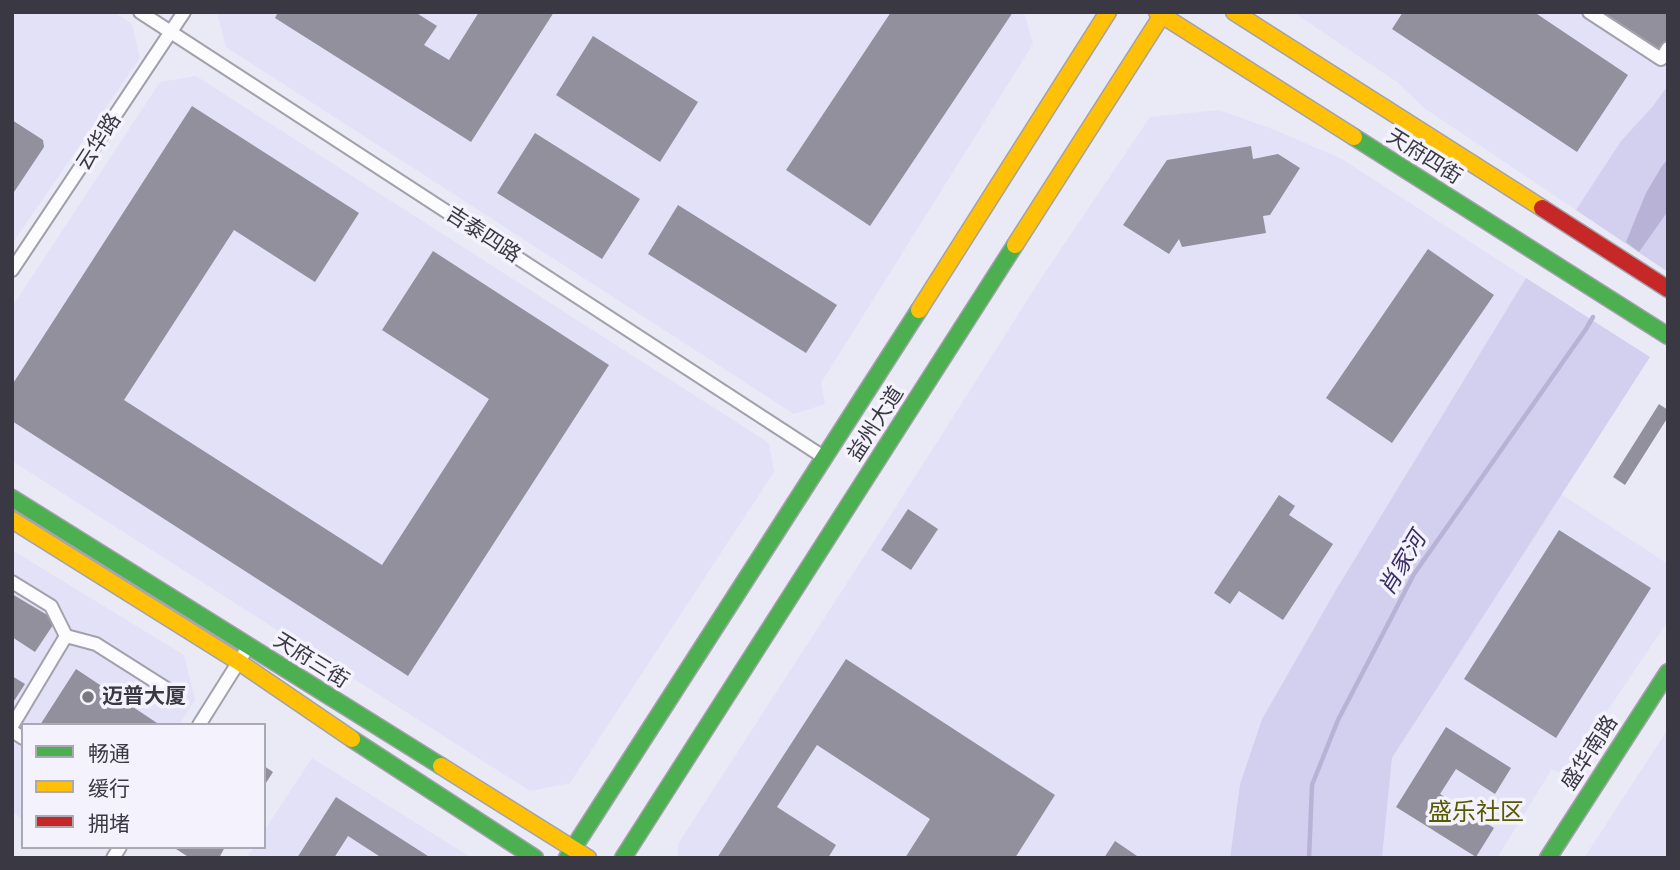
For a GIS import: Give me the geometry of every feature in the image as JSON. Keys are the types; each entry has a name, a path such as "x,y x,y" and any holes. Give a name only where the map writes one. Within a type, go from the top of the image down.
{"main road":[{"name":"益州大道","path":"570,853 1108,12"},
{"name":"天府四街","path":"1234,12 1668,289"},
{"name":"益州大道","path":"623,858 1161,13"},
{"name":"天府四街","path":"1161,13 1668,336"},
{"name":"天府三街","path":"12,498 570,853 588,858"},
{"name":"天府三街","path":"12,520 239,662 404,774 536,858"},
{"name":"盛华南路","path":"1549,858 1668,672"}],"street":[{"name":"吉泰四路","path":"141,12 825,458"},
{"name":"云华路","path":"12,271 184,12"},
{"path":"1589,12 1661,59 1668,48"},
{"path":"12,582 51,606 66,636 96,644 178,696"},
{"path":"12,729 66,636"},
{"path":"200,723 248,647"}],"shaded area":[{"path":"12,12 114,12 132,24 140,58 12,244"},
{"path":"217,12 1024,12 1033,44 821,383 825,404 794,414 226,47"},
{"path":"1293,12 1668,12 1668,85 1621,141 1576,210 1424,108 1397,82"},
{"path":"196,76 769,443 774,472 570,783 530,791 12,461 12,307 160,82"},
{"path":"1668,85 1668,272 1576,210 1621,141"},
{"path":"1219,110 1275,130 1342,159 1526,278 1337,588 1262,719 1240,784 1230,858 678,858 678,844 1042,277 1150,117"},
{"path":"1668,159 1668,211 1639,252 1626,242 1646,193"},
{"path":"1526,278 1650,357 1392,758 1382,858 1230,858 1240,784 1262,719 1337,588"},
{"path":"1561,494 1668,564 1668,621 1564,775 1552,769 1497,858 1382,858 1392,758"},
{"path":"12,550 184,655 195,700 180,723 21,723 21,818 12,812"},
{"path":"1668,729 1668,858 1584,858"},
{"path":"312,758 472,858 247,858 253,849 266,849 266,828"}],"building":[{"path":"278,12 415,12 437,26 424,45 449,60 479,12 554,12 471,142 275,18"},
{"path":"891,12 1013,12 870,226 786,170"},
{"path":"1403,12 1534,12 1628,75 1577,152 1392,29"},
{"path":"1603,12 1668,12 1668,40 1661,50"},
{"path":"593,36 698,102 660,162 556,95"},
{"path":"192,106 359,213 315,282 234,230 124,400 382,565 489,399 382,330 433,251 609,365 408,676 12,421 12,385"},
{"path":"12,120 43,140 44,147 12,195"},
{"path":"535,133 640,199 602,259 497,193"},
{"path":"1251,146 1253,159 1278,154 1300,168 1270,215 1263,216 1266,233 1182,247 1179,239 1169,254 1123,225 1167,160"},
{"path":"678,205 837,305 806,353 648,254"},
{"path":"1428,249 1494,295 1392,443 1326,398"},
{"path":"1659,404 1668,410 1668,417 1625,485 1613,477"},
{"path":"1279,495 1295,506 1289,515 1333,544 1283,620 1239,591 1230,604 1214,593"},
{"path":"908,509 938,529 911,570 881,550"},
{"path":"1559,530 1651,588 1556,738 1464,679"},
{"path":"12,594 49,616 53,625 35,652 12,637"},
{"path":"846,659 1055,795 1015,858 905,858 930,819 817,745 777,807 836,845 828,858 717,858"},
{"name":"迈普大厦","path":"76,669 157,723 41,723"},
{"path":"12,676 25,684 12,704"},
{"path":"1446,727 1511,768 1495,794 1456,769 1440,794 1494,828 1476,857 1396,807"},
{"path":"266,767 273,772 266,783"},
{"path":"336,797 431,858 382,858 348,836 334,858 297,858"},
{"path":"1115,841 1140,858 1104,858"},
{"path":"176,849 224,849 219,858 190,858"}],"waterway":[{"name":"肖家河","path":"1309,858 1312,785 1338,720 1414,574 1593,317"}],"traffic: fast":[{"path":"1354,137 1668,336"},
{"path":"623,858 1015,245"},
{"path":"567,858 919,310"},
{"path":"12,498 441,766"},
{"path":"1548,858 1668,672"},
{"path":"352,739 535,858"}],"traffic: slow":[{"path":"919,310 1108,12"},
{"path":"1157,12 1354,137"},
{"path":"1015,245 1164,12"},
{"path":"1234,12 1542,208"},
{"path":"12,520 239,662 352,739"},
{"path":"441,766 588,858"}],"traffic: jam":[{"path":"1542,208 1668,289"}],"place":[{"name":"迈普大厦","path":"88,697"}],"district":[{"name":"盛乐社区","path":"1476,813"}]}
